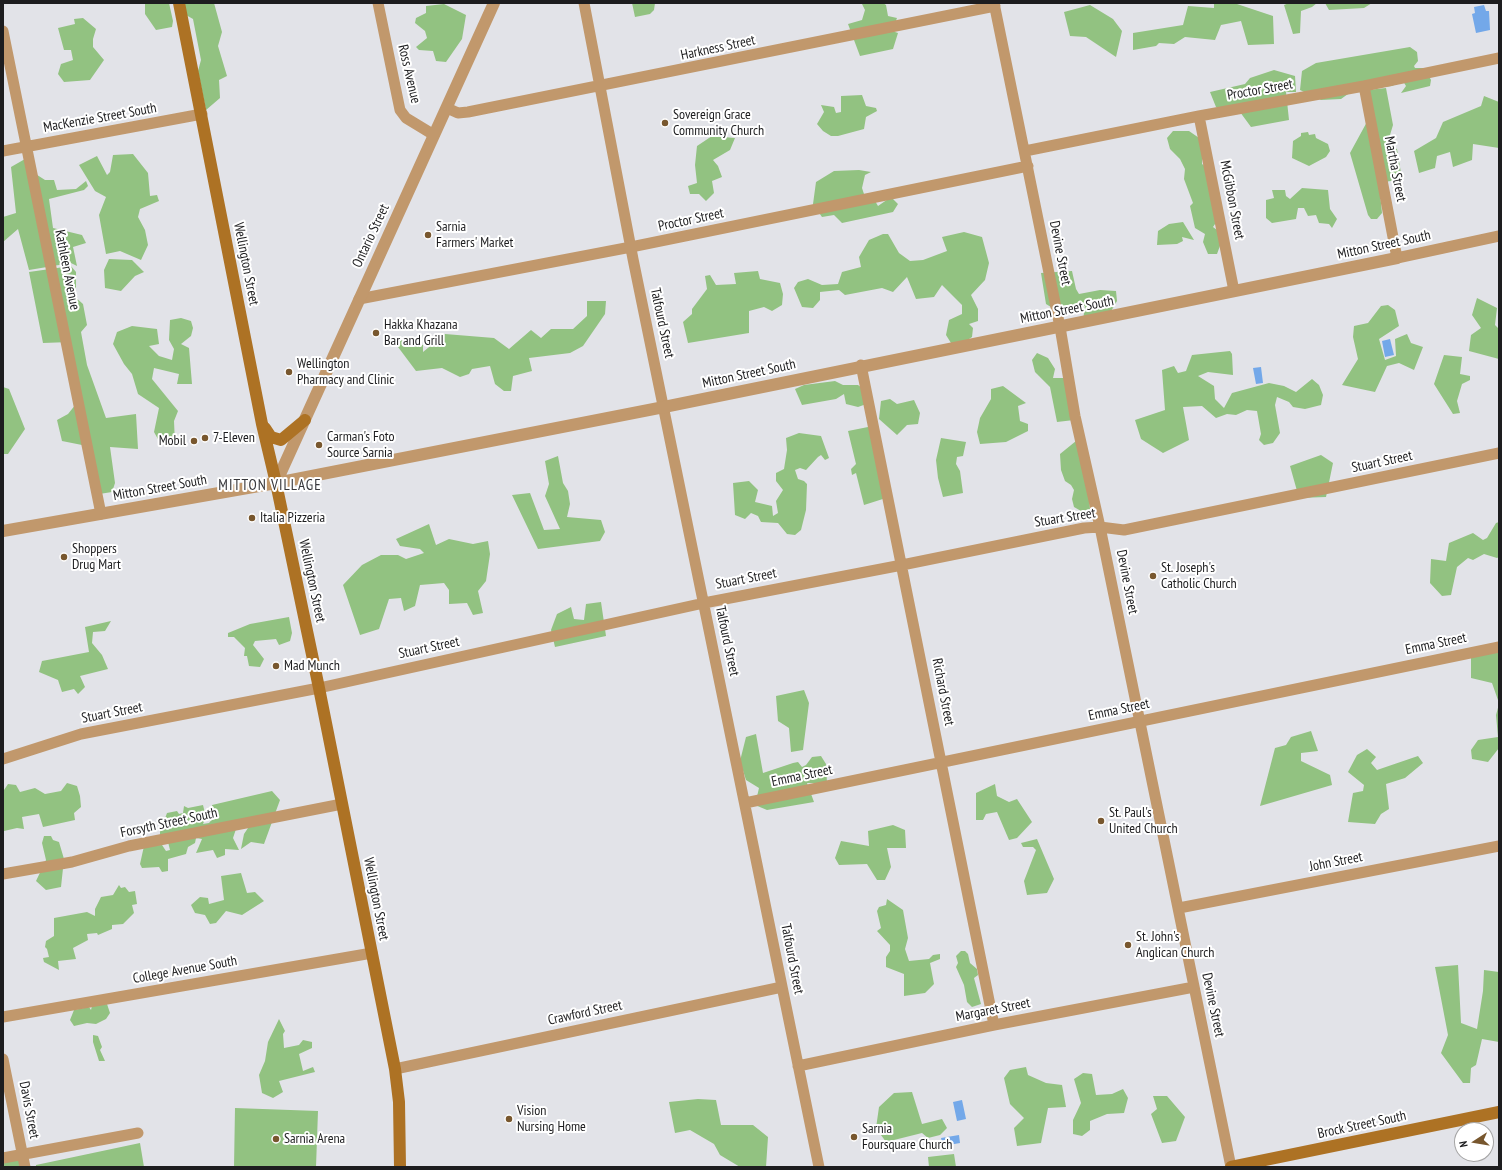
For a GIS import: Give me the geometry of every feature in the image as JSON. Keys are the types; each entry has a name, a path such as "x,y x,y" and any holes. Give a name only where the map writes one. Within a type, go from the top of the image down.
{"main road":[{"name":"Wellington Street","path":"179,3 262,424 276,483 319,688 372,953 399,1102 400,1167"},
{"path":"262,424 271,437 281,440 305,420"},
{"name":"Brock Street South","path":"1231,1167 1499,1112"}],"street":[{"name":"Ross Avenue","path":"378,3 400,110 406,118 434,135"},
{"name":"Ontario Street","path":"276,483 494,3"},
{"name":"Talfourd Street","path":"584,3 631,247 819,1167"},
{"name":"Harkness Street","path":"446,108 458,113 468,112 600,87 995,4"},
{"name":"Devine Street","path":"995,4 1060,327 1075,416 1100,527 1231,1167"},
{"name":"Kathleen Avenue","path":"3,32 101,514"},
{"name":"Proctor Street","path":"1025,151 1199,116 1364,86 1499,58"},
{"name":"Martha Street","path":"1364,86 1397,258"},
{"name":"MacKenzie Street South","path":"3,151 202,114"},
{"name":"McGibbon Street","path":"1199,116 1234,291"},
{"name":"Proctor Street","path":"359,299 631,247 1028,166"},
{"name":"Mitton Street South","path":"3,530 276,483 664,407 1499,236"},
{"name":"Richard Street","path":"861,366 994,1025"},
{"name":"Stuart Street","path":"3,759 81,734 319,688 704,603 1084,528 1100,527 1124,530 1499,453"},
{"name":"Emma Street","path":"745,803 1139,720 1499,647"},
{"name":"Forsyth Street South","path":"3,874 72,862 129,846 342,804"},
{"name":"John Street","path":"1179,908 1499,846"},
{"name":"College Avenue South","path":"3,1017 372,953"},
{"name":"Crawford Street","path":"394,1069 782,987"},
{"name":"Margaret Street","path":"798,1066 994,1025 1194,987"},
{"name":"Davis Street","path":"3,1059 25,1167"},
{"path":"3,1158 138,1133"}],"green space":[{"path":"145,3 169,3 173,21 172,27 156,30 145,14"},
{"path":"184,3 214,3 222,32 218,46 227,76 219,80 220,98 206,110 198,71 201,60 193,19 186,15"},
{"path":"632,3 655,3 654,10 650,14 635,17"},
{"path":"883,3 886,5 888,16 897,18 892,31 898,33 893,49 860,56 848,24 862,20 865,10 862,4"},
{"path":"1214,3 1234,3 1273,16 1274,44 1248,45 1241,21 1221,25 1215,40 1185,37 1174,44 1159,43 1156,46 1133,50 1133,33 1183,25 1188,6 1214,8"},
{"path":"1289,3 1317,3 1312,7 1301,11 1300,33 1293,34 1284,5"},
{"path":"1325,3 1372,3 1364,8 1329,10"},
{"path":"444,4 466,15 462,39 446,62 436,61 433,51 419,50 416,47 427,38 425,31 415,23 416,18 426,13 426,6"},
{"path":"1090,5 1113,19 1122,31 1116,57 1086,37 1070,36 1064,12"},
{"path":"83,18 96,29 93,39 93,47 104,60 90,80 64,82 58,74 61,64 73,60 71,50 64,50 58,28 75,24 74,19"},
{"path":"1410,47 1417,52 1418,61 1414,66 1415,68 1425,68 1431,80 1430,86 1401,93 1406,86 1403,81 1392,86 1368,89 1365,82 1341,99 1321,100 1300,90 1302,71 1316,63"},
{"path":"1274,70 1295,76 1296,92 1286,92 1289,120 1251,127 1240,112 1216,107 1210,92 1245,84 1250,78"},
{"path":"1386,88 1393,125 1387,145 1397,149 1402,179 1379,183 1382,213 1377,219 1371,219 1368,215 1350,153 1368,120 1368,90"},
{"path":"862,95 866,106 876,108 877,111 866,117 864,129 838,136 831,136 823,131 817,124 824,112 821,105 834,107 836,113 841,112 841,96"},
{"path":"1484,96 1499,102 1499,148 1473,144 1472,160 1453,167 1450,152 1437,156 1435,168 1419,173 1414,151 1436,138 1443,122 1481,106"},
{"path":"1173,131 1189,131 1202,140 1202,164 1213,172 1221,215 1213,227 1221,233 1221,243 1217,254 1208,254 1203,242 1205,234 1195,228 1190,206 1193,203 1184,179 1185,169 1180,159 1170,149 1167,138"},
{"path":"1308,132 1309,135 1315,134 1316,138 1328,144 1330,151 1326,157 1309,166 1292,158 1293,141 1301,136 1301,133"},
{"path":"712,136 735,138 730,150 713,160 718,166 722,177 712,181 714,193 706,201 699,194 690,194 688,186 697,183 695,165 697,146"},
{"path":"133,154 148,173 150,196 157,195 159,201 140,209 138,217 145,230 148,245 141,260 120,251 106,254 99,215 106,197 95,191 79,165 97,156 107,175 110,172 113,155"},
{"path":"25,159 31,171 45,180 54,180 57,190 76,189 86,181 88,186 84,190 49,199 53,228 82,235 86,243 73,247 77,266 71,263 29,270 18,229 3,242 3,217 16,213 11,167"},
{"path":"859,170 871,172 865,175 862,188 864,194 871,194 878,206 891,197 898,204 893,212 842,223 834,215 822,217 813,204 816,182 834,171"},
{"path":"1302,188 1328,190 1330,209 1337,219 1332,228 1329,224 1319,223 1316,215 1308,216 1304,208 1298,208 1296,219 1272,223 1266,218 1266,200 1274,198 1272,190 1285,190 1286,196 1290,199"},
{"path":"1183,222 1194,240 1182,237 1183,241 1177,244 1157,245 1158,231 1169,224"},
{"path":"964,232 982,237 989,263 985,280 971,295 978,309 978,321 969,324 973,328 972,337 963,343 951,343 946,335 949,320 962,314 962,305 942,285 934,297 916,299 907,277 893,292 882,288 845,295 839,290 820,292 820,300 813,308 802,307 794,288 798,282 808,279 822,285 838,284 842,272 861,267 859,257 869,240 883,234 888,234 899,253 910,261 923,260 947,251 942,237"},
{"path":"109,259 132,260 144,272 135,276 121,291 105,288 104,270"},
{"path":"71,266 76,272 76,287 73,295 83,304 87,325 81,332 87,365 106,418 136,414 138,449 110,447 115,483 112,492 93,495 82,445 62,441 57,420 68,414 76,404 70,342 43,343 29,272"},
{"path":"758,271 760,279 780,283 783,294 782,305 772,311 764,307 749,311 749,333 688,343 683,322 692,314 692,309 707,289 705,276 710,275 716,285 736,284 734,273"},
{"path":"1072,271 1076,289 1079,294 1100,290 1116,291 1117,301 1110,313 1083,320 1085,306 1070,305 1064,315 1046,304 1041,273"},
{"path":"1477,298 1497,308 1495,325 1499,329 1499,359 1469,351 1471,335 1481,328 1472,315"},
{"path":"587,301 606,301 605,314 583,346 570,353 529,358 532,371 513,376 511,391 504,391 495,384 490,366 472,369 469,374 460,377 442,368 416,371 398,347 398,341 409,338 412,343 423,345 423,352 445,334 494,338 509,349 531,330 541,338 551,329 573,329 587,316"},
{"path":"1388,305 1395,310 1399,326 1379,339 1385,360 1396,356 1395,339 1407,334 1411,343 1423,347 1414,370 1399,363 1387,366 1375,392 1342,385 1358,359 1353,337 1354,326 1368,323 1381,306"},
{"path":"181,318 191,321 193,328 191,336 181,344 189,348 192,384 177,384 179,374 154,368 152,379 178,411 174,421 175,444 159,441 154,432 159,408 138,394 132,374 124,364 113,344 117,332 132,326 157,329 159,344 149,346 159,356 172,360 174,349 169,340 170,320"},
{"path":"1230,351 1232,354 1233,375 1208,372 1198,376 1214,386 1215,399 1224,408 1232,393 1269,383 1284,386 1296,392 1312,379 1319,385 1323,395 1321,405 1305,409 1293,407 1289,402 1277,397 1275,405 1280,433 1273,443 1264,445 1259,440 1261,434 1257,411 1247,410 1236,415 1227,414 1216,418 1202,406 1183,407 1189,440 1163,453 1141,439 1135,420 1165,410 1162,370 1174,366 1178,373 1186,371 1192,355"},
{"path":"1037,353 1048,358 1055,369 1053,378 1064,378 1069,387 1066,395 1073,405 1074,420 1057,422 1050,387 1035,372 1032,360"},
{"path":"1444,355 1462,357 1460,374 1470,376 1470,380 1462,384 1457,401 1460,413 1453,414 1434,384"},
{"path":"835,381 843,385 858,385 869,393 872,402 858,407 846,404 844,394 836,399 802,405 795,389 804,385"},
{"path":"1003,386 1026,403 1018,406 1020,421 1028,424 1028,431 1006,442 980,444 977,432 980,418 991,399 991,389"},
{"path":"3,387 9,389 25,429 8,454 3,454"},
{"path":"890,399 897,404 914,400 920,413 918,424 907,425 897,435 879,419 881,401"},
{"path":"873,426 886,498 864,505 856,473 852,475 851,469 856,464 848,431"},
{"path":"799,433 821,436 829,458 825,460 821,455 806,470 800,468 795,470 798,479 807,484 806,510 801,530 795,535 787,534 778,523 761,522 758,516 751,513 745,519 735,515 733,483 749,481 758,490 755,502 772,506 773,516 778,513 776,501 783,490 776,481 776,473 784,469 787,450 786,438"},
{"path":"941,438 966,442 963,456 957,457 956,464 960,471 963,493 943,497 938,478 936,460"},
{"path":"1076,441 1086,447 1090,510 1081,511 1074,507 1072,499 1074,490 1071,485 1065,481 1061,470 1060,454"},
{"path":"1321,455 1333,463 1326,497 1299,498 1290,466"},
{"path":"558,456 563,483 568,491 570,504 567,517 601,520 605,532 600,541 538,549 512,495 530,493 544,530 560,529 545,496 549,484 545,461"},
{"path":"1499,522 1499,557 1497,558 1484,554 1473,560 1468,558 1457,567 1451,595 1442,596 1430,583 1431,559 1446,561 1449,543 1473,533 1483,540 1487,538 1496,523"},
{"path":"429,524 436,545 449,539 473,544 488,541 490,554 486,581 478,591 483,613 473,615 467,603 449,604 449,590 444,583 420,585 415,606 404,611 401,598 389,599 379,629 360,635 343,585 362,565 381,555 398,555 406,559 424,553 420,549 400,546 396,539"},
{"path":"601,602 606,636 555,647 551,630 557,614 571,607 574,619 584,620 586,604"},
{"path":"289,617 292,633 290,641 279,645 276,639 255,641 253,645 264,659 260,667 249,666 247,656 244,656 245,648 234,637 228,637 228,633 250,624"},
{"path":"111,621 105,631 93,632 92,643 102,655 108,669 80,676 85,687 78,694 74,689 62,692 58,680 39,672 42,661 89,652 85,627"},
{"path":"1499,643 1499,703 1492,683 1471,678 1471,649"},
{"path":"804,690 809,703 803,750 791,752 789,728 778,721 776,696"},
{"path":"1499,704 1499,748 1488,762 1472,759 1471,750 1478,740 1498,737 1496,715"},
{"path":"1311,731 1318,751 1301,753 1301,761 1330,775 1332,785 1260,806 1275,748 1286,745 1291,737"},
{"path":"756,734 763,773 798,762 802,767 806,765 812,757 821,756 826,764 827,783 807,783 814,802 767,810 755,805 759,788 746,780 740,761 746,737"},
{"path":"1367,749 1376,757 1371,763 1377,770 1418,756 1423,763 1405,778 1386,784 1389,809 1381,814 1375,824 1348,822 1353,793 1363,791 1364,785 1348,772 1357,755"},
{"path":"67,783 77,786 80,796 81,807 74,813 75,820 43,827 39,814 22,817 24,829 17,828 4,831 4,790 8,784 16,785 20,792 35,788 45,794 61,791"},
{"path":"995,784 997,796 1009,802 1017,799 1032,822 1017,838 1009,840 997,812 986,814 983,820 976,820 976,793"},
{"path":"272,791 280,800 264,844 251,842 241,849 244,834 250,825 237,826 233,838 239,850 225,849 225,855 217,858 213,850 196,853 202,839 196,838 195,843 188,847 186,854 168,859 168,871 162,872 159,867 142,868 140,864 144,846 162,845 166,851 170,850 168,842 160,838 160,832 167,813 177,811 179,814 183,813 184,806 188,808 203,805 206,817 203,824 209,823 214,817 212,805"},
{"path":"893,825 905,830 906,848 887,848 891,867 885,880 877,880 867,864 839,865 835,858 841,841 869,846 868,831"},
{"path":"44,836 51,836 53,840 59,842 64,859 61,887 46,890 36,881 46,860 42,843"},
{"path":"1037,839 1054,879 1047,893 1027,895 1024,881 1036,850 1033,847 1023,847 1021,843"},
{"path":"241,873 247,893 255,892 264,901 242,915 226,911 216,923 210,924 205,915 195,913 191,905 200,897 208,898 209,904 224,900 221,876"},
{"path":"119,885 121,888 125,887 129,892 135,891 137,904 132,905 134,913 123,924 112,925 112,929 98,935 97,933 87,934 88,940 73,948 76,959 58,961 59,970 44,962 43,958 49,957 45,947 46,941 54,936 54,918 87,912 95,916 95,909 101,897 113,895"},
{"path":"887,899 903,910 908,938 905,949 909,961 929,959 933,955 940,954 940,959 930,963 934,984 925,993 904,996 904,974 886,967 886,957 890,951 890,945 877,931 881,928 877,911 879,907 886,905"},
{"path":"961,951 965,951 968,954 970,963 977,969 978,975 974,978 981,1004 972,1007 967,1002 964,985 956,967 958,963 956,956"},
{"path":"1458,965 1461,1023 1477,1029 1483,991 1484,970 1499,972 1499,1042 1482,1039 1476,1065 1471,1068 1470,1083 1463,1083 1441,1053 1448,1035 1435,967"},
{"path":"107,1004 110,1013 106,1019 96,1024 87,1023 74,1026 70,1020 74,1010 89,1007 91,1010 92,1006"},
{"path":"279,1019 285,1031 283,1034 284,1048 299,1045 303,1040 312,1042 312,1048 299,1054 303,1071 313,1067 315,1072 279,1081 283,1092 273,1098 262,1093 259,1075 265,1061 268,1042"},
{"path":"93,1035 98,1036 102,1047 100,1050 105,1061 99,1061 93,1042"},
{"path":"1026,1067 1028,1075 1046,1083 1062,1085 1066,1107 1048,1108 1041,1143 1017,1146 1014,1128 1024,1118 1010,1104 1004,1078 1010,1070"},
{"path":"1083,1073 1092,1074 1096,1095 1112,1094 1123,1089 1128,1098 1124,1113 1107,1114 1090,1121 1090,1130 1082,1136 1073,1134 1073,1120 1081,1103 1074,1079"},
{"path":"912,1092 922,1124 942,1119 947,1128 940,1135 928,1138 922,1133 886,1142 876,1128 879,1107 894,1093"},
{"path":"1153,1096 1167,1096 1185,1117 1176,1141 1162,1143 1151,1114 1157,1109"},
{"path":"698,1099 716,1100 721,1125 753,1125 768,1137 766,1167 740,1167 720,1155 714,1144 690,1130 675,1133 669,1102"},
{"name":"Sarnia Arena","path":"235,1108 318,1111 316,1167 234,1167"},
{"path":"140,1143 144,1167 36,1167 36,1165"},
{"path":"954,1154 956,1167 929,1167 928,1157"},
{"path":"20,1158 22,1167 3,1167 3,1161"}],"water":[{"path":"1484,5 1486,11 1489,11 1490,30 1476,33 1472,14 1475,13 1474,7"},
{"path":"1390,339 1394,355 1385,357 1382,341"},
{"path":"1261,367 1263,383 1256,384 1253,368"},
{"path":"962,1100 966,1119 957,1121 953,1102"},
{"path":"959,1135 960,1143 943,1146 941,1138"}],"place":[{"name":"Sovereign Grace Community Church","path":"665,123"},
{"name":"Sarnia Farmers' Market","path":"428,235"},
{"name":"Hakka Khazana Bar and Grill","path":"376,333"},
{"name":"Wellington Pharmacy and Clinic","path":"289,372"},
{"name":"7-Eleven","path":"205,438"},
{"name":"Mobil","path":"194,441"},
{"name":"Carman's Foto Source Sarnia","path":"319,445"},
{"name":"Italia Pizzeria","path":"252,518"},
{"name":"Shoppers Drug Mart","path":"64,557"},
{"name":"St. Joseph's Catholic Church","path":"1153,576"},
{"name":"Mad Munch","path":"276,666"},
{"name":"St. Paul's United Church","path":"1101,821"},
{"name":"St. John's Anglican Church","path":"1128,945"},
{"name":"Vision Nursing Home","path":"509,1119"},
{"name":"Sarnia Foursquare Church","path":"854,1137"},
{"name":"Sarnia Arena","path":"276,1139"}],"district":[{"name":"MITTON VILLAGE","path":"270,486"}]}
